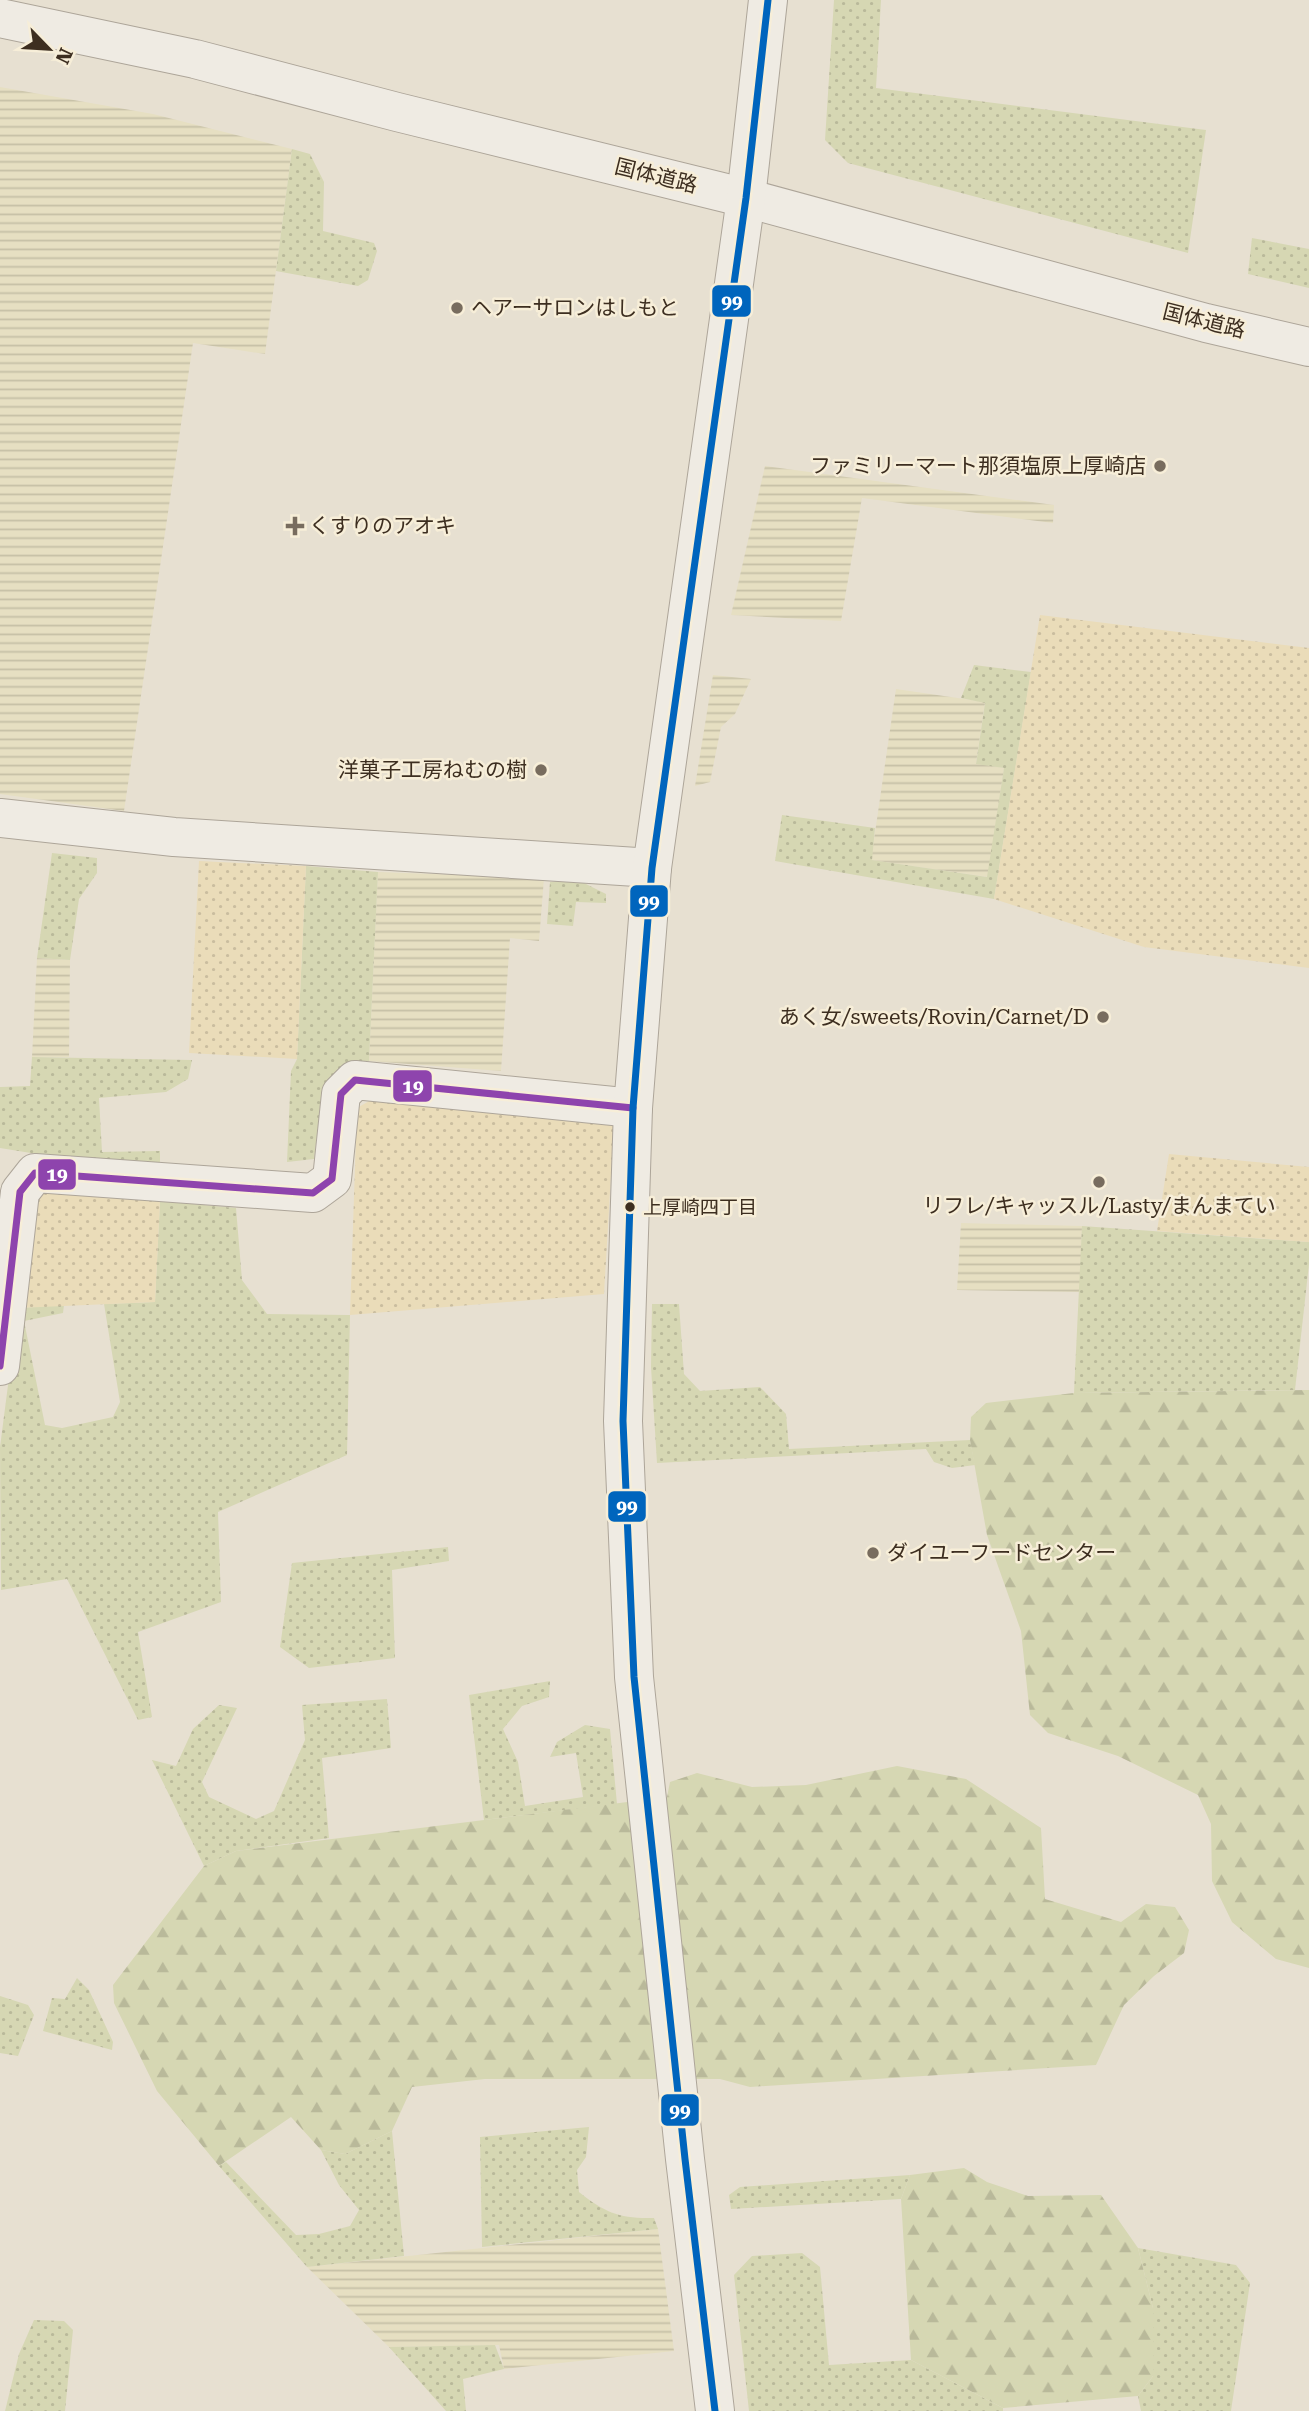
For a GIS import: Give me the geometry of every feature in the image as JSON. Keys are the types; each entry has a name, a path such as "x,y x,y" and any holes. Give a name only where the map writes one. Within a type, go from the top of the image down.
{"street":[{"path":"715,2411 685,2160 634,1677 623,1427 633,1108 652,868 747,198 768,0"},
{"name":"国体道路","path":"0,19 195,59 747,198 1206,323 1309,347"},
{"path":"0,818 174,837 652,868"},
{"path":"0,1366 20,1192 35,1173 313,1193 332,1179 341,1094 355,1080 633,1108"}],"shaded area":[{"path":"0,87 153,114 292,149 265,354 193,343 124,811 0,794"},
{"path":"765,466 1054,505 1053,523 862,498 841,621 731,615"},
{"path":"713,675 751,679 735,714 721,727 710,782 695,786"},
{"path":"896,689 985,702 976,763 1004,768 988,877 871,860"},
{"path":"378,872 544,878 539,941 510,938 501,1071 369,1061"},
{"path":"37,958 70,960 69,1057 32,1057"},
{"path":"961,1223 1082,1226 1080,1292 957,1290"},
{"path":"658,2229 674,2351 504,2369 499,2345 389,2347 307,2267"}],"green space":[{"path":"834,0 881,0 876,88 1206,130 1188,253 848,163 825,140"},
{"path":"292,149 310,154 324,182 323,231 374,243 377,251 368,280 358,286 276,271"},
{"path":"1252,238 1309,249 1309,288 1248,274"},
{"path":"974,665 1031,672 994,899 775,861 782,815 875,828 872,860 987,877 1004,768 976,764 985,703 961,698"},
{"path":"52,853 97,858 97,873 79,899 70,960 37,958"},
{"path":"306,866 378,872 369,1061 348,1068 320,1112 314,1159 287,1162 291,1071 297,1059"},
{"path":"578,880 606,894 606,903 576,902 573,926 547,924 550,882"},
{"path":"32,1057 192,1060 188,1079 166,1092 99,1098 102,1152 160,1151 160,1174 0,1148 0,1087 30,1086"},
{"path":"160,1201 236,1208 242,1280 267,1314 350,1315 347,1455 218,1512 221,1602 138,1632 152,1717 138,1720 67,1579 1,1590 0,1447 18,1308 64,1305 63,1313 24,1321 45,1425 62,1428 113,1417 120,1402 104,1304 155,1302"},
{"path":"1082,1226 1309,1242 1295,1390 1074,1393"},
{"path":"652,1304 679,1304 684,1374 700,1391 760,1387 786,1414 789,1449 970,1440 975,1465 952,1468 934,1462 926,1449 657,1463 651,1367"},
{"path":"1309,1390 1309,1968 1276,1959 1232,1922 1212,1881 1211,1824 1198,1795 1118,1756 1048,1733 1030,1715 1021,1631 987,1535 970,1440 971,1417 986,1403 1074,1393"},
{"path":"448,1547 449,1561 392,1570 395,1658 309,1668 280,1647 292,1563"},
{"path":"550,1681 549,1697 522,1706 503,1729 518,1762 525,1806 583,1797 576,1753 550,1757 557,1742 585,1725 610,1729 617,1804 484,1820 469,1695"},
{"path":"387,1699 391,1748 322,1758 329,1838 236,1851 204,1866 152,1760 176,1766 193,1729 219,1705 237,1708 202,1782 209,1797 256,1819 274,1811 305,1740 302,1705"},
{"path":"897,1766 966,1779 1041,1828 1045,1899 1121,1922 1146,1904 1175,1907 1189,1930 1184,1953 1154,1976 1124,2005 1096,2065 750,2087 720,2079 485,2079 412,2087 392,2131 345,2154 321,2150 291,2117 219,2166 157,2091 114,2003 113,1985 204,1866 236,1851 667,1797 670,1782 697,1773 752,1787 806,1785"},
{"path":"77,1978 89,1990 113,2042 112,2050 43,2031 52,1998 65,1999"},
{"path":"0,1996 28,2005 34,2015 18,2056 0,2053"},
{"path":"589,2127 586,2157 577,2170 579,2192 614,2213 654,2218 658,2229 482,2247 480,2137"},
{"path":"392,2131 404,2256 307,2267 219,2166 226,2162 296,2235 319,2234 350,2226 359,2210 339,2185 321,2150 345,2154"},
{"path":"964,2168 987,2182 1028,2196 1101,2195 1138,2248 1153,2308 1153,2376 1138,2396 1003,2408 911,2360 901,2199 910,2175"},
{"path":"910,2175 901,2199 731,2209 729,2195 740,2187"},
{"path":"1138,2248 1236,2265 1250,2283 1231,2411 1141,2411 1138,2396 1153,2376 1153,2308"},
{"path":"802,2253 820,2267 829,2365 911,2360 1003,2408 1003,2411 749,2411 734,2275 752,2256"},
{"path":"34,2320 64,2321 73,2330 65,2411 5,2411 19,2354"},
{"path":"495,2345 504,2369 463,2379 466,2411 446,2411 389,2347"}],"sand":[{"path":"1040,615 1309,648 1309,968 1144,947 994,899"},
{"path":"199,861 306,866 297,1059 189,1053"},
{"path":"371,1100 614,1124 604,1294 350,1315 357,1108"},
{"path":"1169,1154 1309,1167 1309,1242 1157,1231"},
{"path":"43,1190 160,1201 155,1302 18,1308 32,1199"}],"transit line":[{"name":"99","path":"715,2411 685,2159 634,1677 623,1421 633,1108 652,868 746,198 768,0"},
{"name":"19","path":"0,1366 20,1192 35,1173 313,1193 332,1179 341,1094 355,1080 633,1108"}],"place":[{"name":"ヘアーサロンはしもと","path":"457,308"},
{"name":"ファミリーマート那須塩原上厚崎店","path":"1160,466"},
{"name":"くすりのアオキ","path":"295,526"},
{"name":"洋菓子工房ねむの樹","path":"541,770"},
{"name":"あく女/sweets/Rovin/Carnet/D","path":"1103,1017"},
{"name":"リフレ/キャッスル/Lasty/まんまてい","path":"1099,1182"},
{"name":"上厚崎四丁目","path":"630,1207"},
{"name":"ダイユーフードセンター","path":"873,1553"}]}
